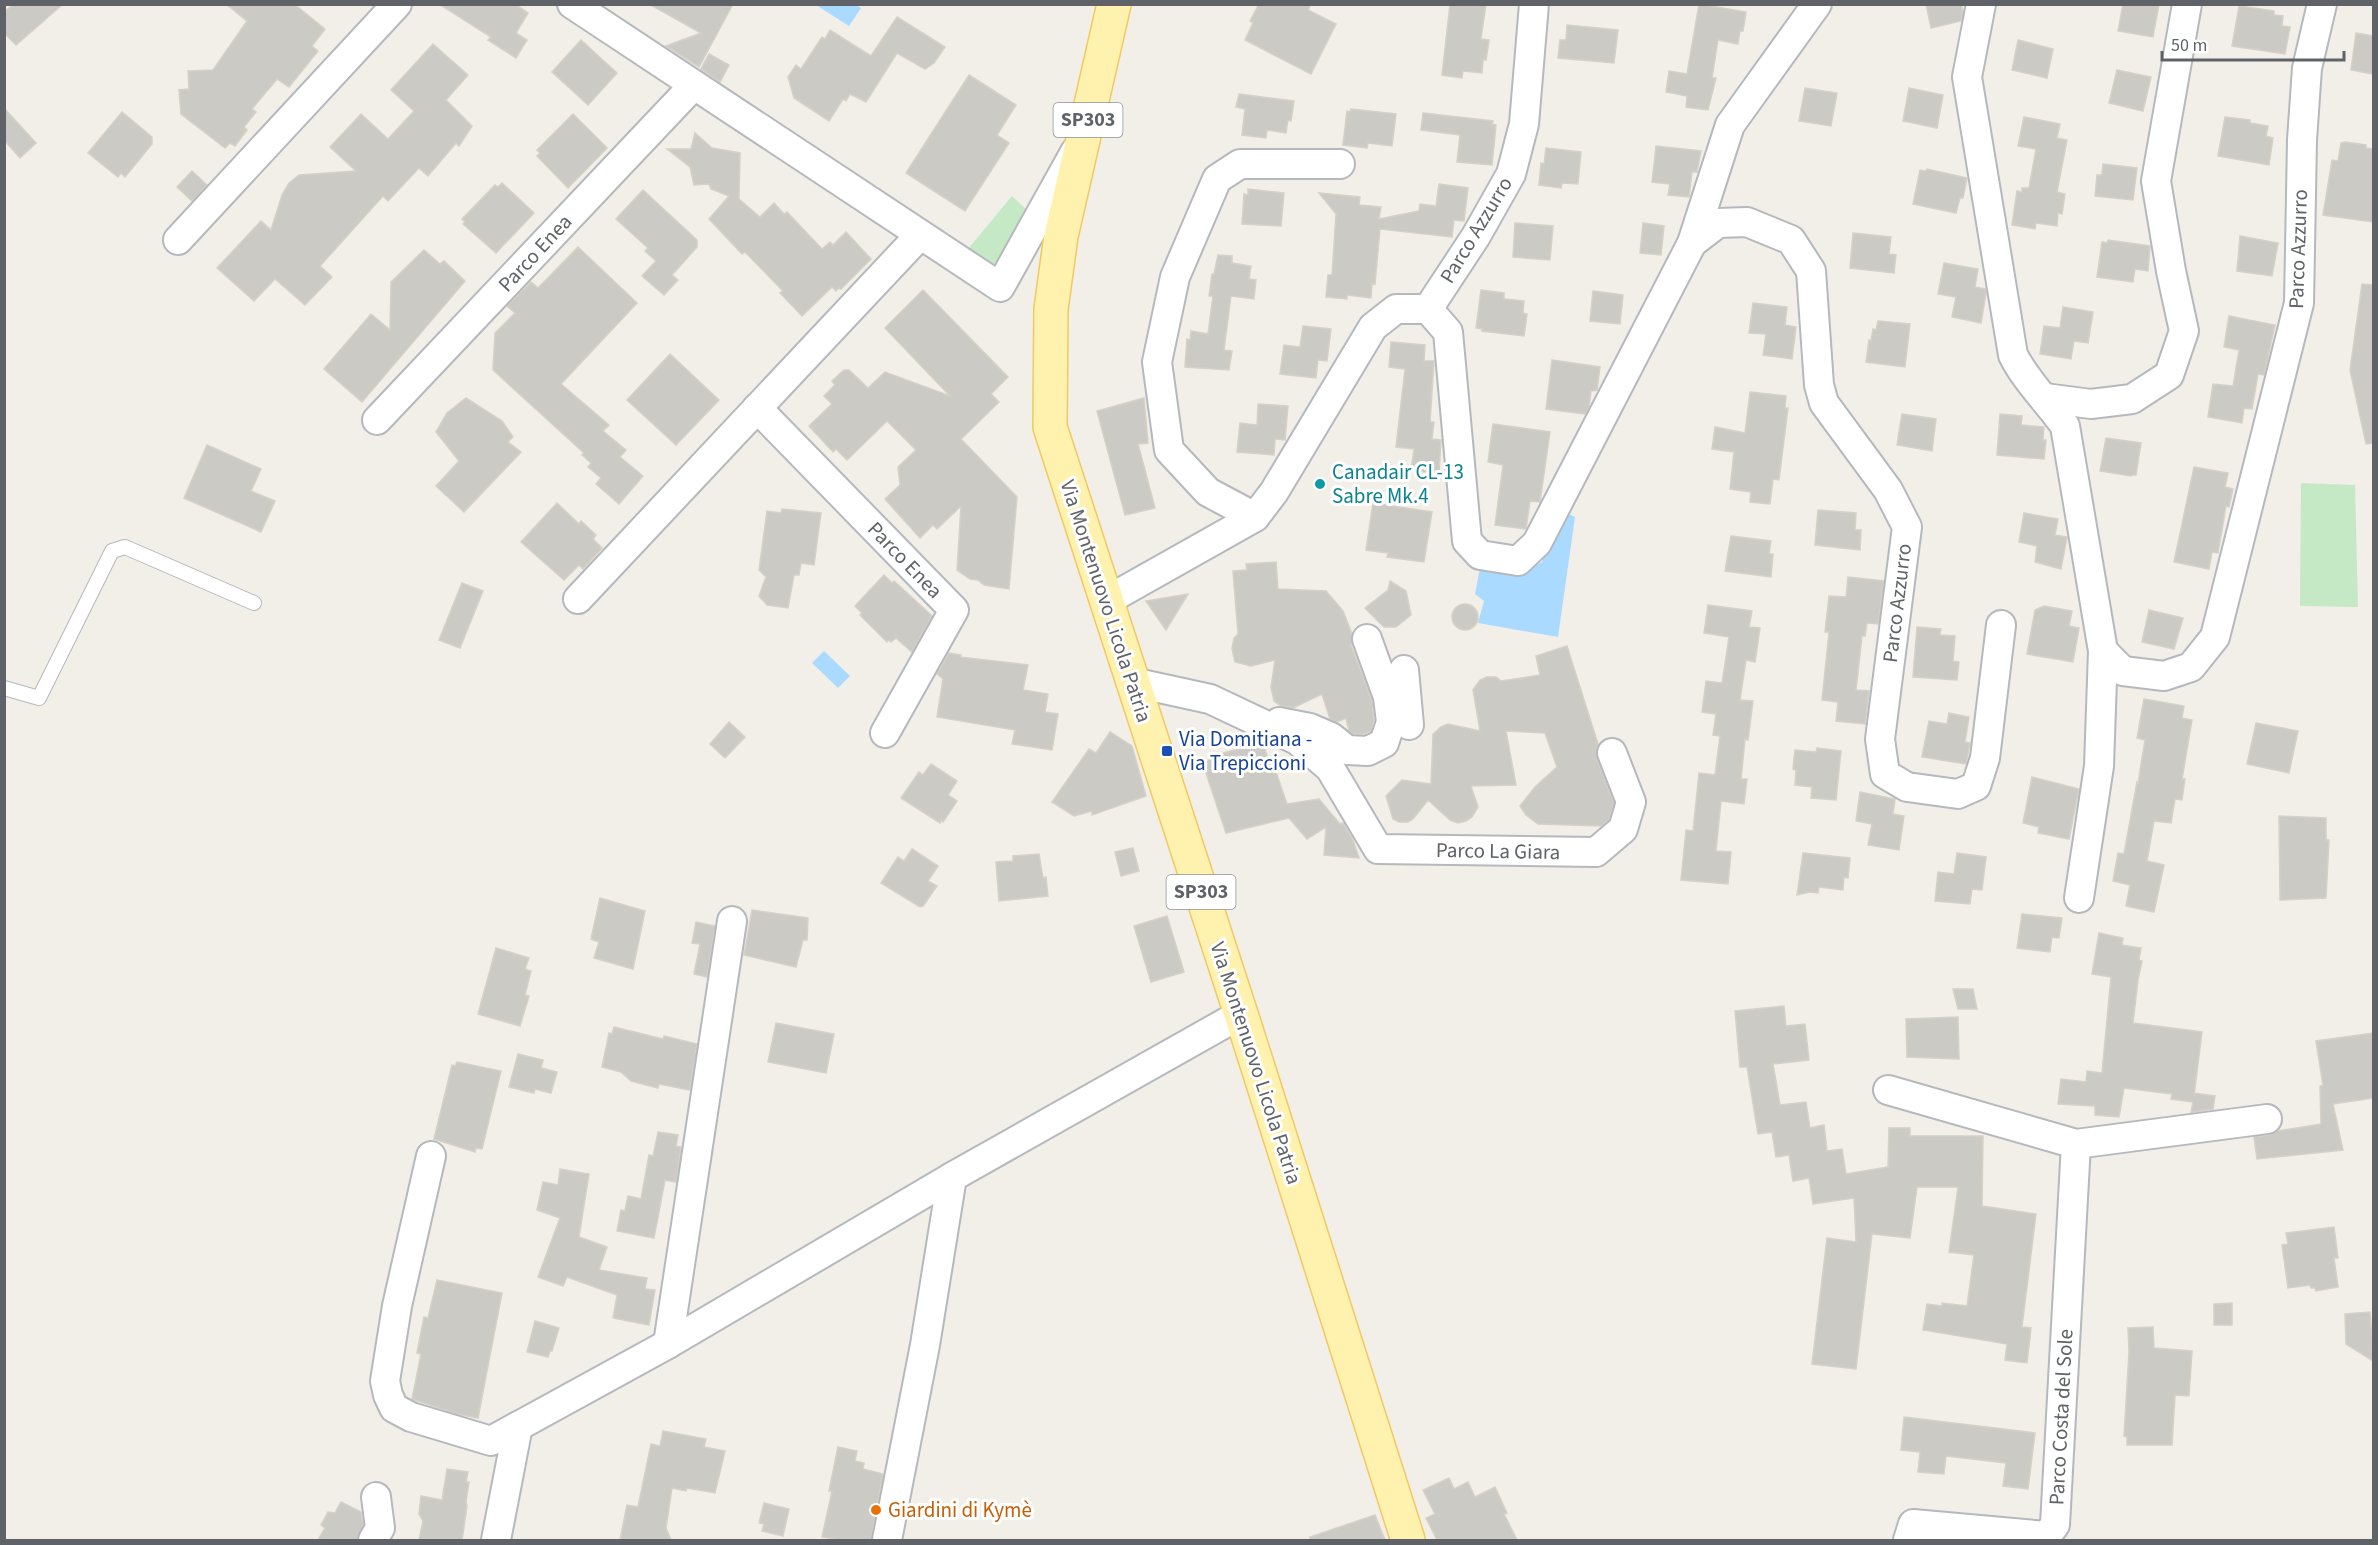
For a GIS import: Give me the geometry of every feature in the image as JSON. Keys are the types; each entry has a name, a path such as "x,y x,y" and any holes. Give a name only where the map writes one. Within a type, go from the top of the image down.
{"main road":[{"name":"SP303","path":"1084,135 1114,4"},
{"name":"Via Montenuovo Licola Patria","path":"1084,135 1061,236 1051,309 1050,427 1241,1014 1408,1540"}],"street":[{"path":"178,240 397,4"},
{"path":"572,4 1000,287 1084,135"},
{"name":"Parco Azzurro","path":"1534,4 1524,124 1511,174 1476,236 1428,309 1448,332 1467,541 1480,555 1518,561 1537,543 1692,243 1730,125 1817,4"},
{"path":"1981,4 1967,77 2013,355 2022,372 2065,426 2103,651 2099,766 2079,898"},
{"path":"2045,398 2091,404 2132,399 2169,375 2184,331 2156,181 2187,4"},
{"name":"Parco Azzurro","path":"2103,651 2123,670 2164,676 2191,667 2215,637 2299,303 2302,140 2307,68 2322,4"},
{"name":"Parco Enea","path":"377,420 694,85"},
{"path":"1255,517 1208,492 1169,450 1157,362 1175,277 1217,179 1240,164 1340,164"},
{"name":"Parco Azzurro","path":"1692,243 1718,223 1747,222 1791,240 1811,271 1819,385 1824,403 1888,490 1907,527 1880,739 1885,774 1907,787 1958,794 1976,786 1985,758 2001,625"},
{"path":"578,599 920,235"},
{"path":"1106,602 1255,517 1274,492 1373,327 1396,309 1428,309"},
{"name":"Parco Enea","path":"757,408 954,610 885,734"},
{"name":"Parco La Giara","path":"1258,722 1270,720 1310,728 1330,736 1347,750 1368,751 1384,743 1392,722 1388,698 1367,639"},
{"path":"1330,768 1374,768 1396,752 1409,725 1404,670"},
{"name":"Parco La Giara","path":"1132,682 1210,699 1297,740 1330,768 1378,849 1596,852 1623,829 1631,802 1612,753"},
{"path":"668,1344 732,921"},
{"path":"431,1156 397,1306 385,1381 394,1408 411,1417 491,1441 668,1344 952,1177 1241,1014"},
{"path":"1888,1090 2076,1144 2267,1119"},
{"name":"Parco Costa del Sole","path":"1908,1540 1913,1524 2046,1536 2055,1525 2076,1144"},
{"path":"887,1540 925,1345 952,1177"},
{"path":"496,1540 518,1426"},
{"path":"373,1540 380,1528 376,1497"}],"lane":[{"path":"4,688 39,698 112,551 125,547 254,603"}],"green space":[{"path":"1012,196 1028,211 997,265 963,255"},
{"path":"2301,483 2355,485 2358,607 2300,606"}],"water":[{"path":"816,5 856,5 861,8 849,26"},
{"path":"1564,512 1575,517 1558,637 1478,623 1484,601 1475,594 1481,563 1526,571 1542,562"},
{"path":"824,651 850,676 838,688 812,663"}],"building":[{"path":"14,4 63,4 16,45 4,33 4,12"},
{"path":"226,4 294,4 325,29 312,46 318,51 289,87 277,79 252,109 256,112 244,127 247,130 235,146 230,143 225,148 181,114 179,90 189,89 188,71 213,70 247,21"},
{"path":"439,4 515,4 528,13 516,33 527,40 516,58 488,40 491,37"},
{"path":"649,4 733,4 699,67 666,46 701,33"},
{"path":"1259,4 1311,4 1308,10 1336,24 1311,74 1245,40 1253,23 1250,21"},
{"path":"1450,4 1486,4 1481,39 1489,40 1482,73 1463,71 1462,78 1442,75"},
{"path":"1699,4 1746,12 1738,44 1718,40 1712,78 1716,78 1708,110 1686,107 1687,96 1666,92 1669,71 1687,74"},
{"path":"1926,4 1961,4 1963,12 1961,21 1931,28"},
{"path":"2123,4 2159,4 2153,37 2118,31"},
{"path":"2239,6 2274,11 2274,15 2283,16 2282,26 2290,27 2285,54 2232,46"},
{"path":"897,17 945,47 934,63 925,69 897,53 866,102 850,94 846,101 843,99 829,121 794,98 788,77 796,65 801,69 822,37 825,39 830,30 871,56"},
{"path":"1567,25 1618,30 1614,63 1558,58 1560,40 1566,40"},
{"path":"2356,33 2373,36 2373,74 2351,70"},
{"path":"581,40 617,73 588,105 552,72"},
{"path":"2018,40 2053,49 2047,78 2012,70"},
{"path":"433,44 468,75 446,100 472,126 459,146 456,143 428,176 419,168 388,201 383,196 320,266 332,277 305,305 275,279 254,301 217,268 261,221 271,230 282,195 289,183 299,175 356,171 330,147 361,114 388,139 414,111 391,90"},
{"path":"709,54 729,65 720,82 701,69"},
{"path":"2117,70 2151,77 2143,111 2109,103"},
{"path":"969,75 1016,105 997,135 1009,143 965,211 906,173"},
{"path":"1805,88 1837,93 1831,126 1799,121"},
{"path":"1909,88 1943,95 1937,128 1903,121"},
{"path":"1239,94 1294,101 1291,121 1288,120 1286,133 1267,130 1266,138 1242,135 1245,109 1236,107"},
{"path":"4,108 36,143 20,158 4,140"},
{"path":"1351,109 1396,114 1392,146 1368,143 1367,148 1343,145 1347,111 1350,112"},
{"path":"122,112 152,137 152,144 125,177 121,173 118,177 88,153"},
{"path":"1423,113 1493,121 1492,124 1496,125 1492,165 1457,162 1460,135 1421,130"},
{"path":"573,114 607,148 568,188 537,156 540,153 537,150"},
{"path":"2024,117 2060,124 2057,138 2067,140 2057,192 2065,194 2062,214 2058,213 2057,226 2036,223 2035,229 2012,225 2017,191 2022,192 2022,188 2029,188 2036,149 2018,146"},
{"path":"2225,117 2250,120 2250,123 2268,126 2266,136 2273,138 2269,165 2218,156"},
{"path":"695,133 712,148 740,153 739,199 760,217 774,203 784,214 787,212 822,249 830,242 833,245 846,232 871,259 841,289 836,291 832,287 802,316 780,293 783,291 745,252 742,254 709,219 729,196 711,189 709,184 694,185 690,167 667,149 691,149"},
{"path":"2341,143 2366,145 2366,148 2373,149 2373,222 2323,215 2332,160 2338,161"},
{"path":"1656,146 1701,151 1697,172 1692,172 1689,197 1668,195 1670,184 1652,182"},
{"path":"1546,148 1581,152 1578,184 1562,183 1561,188 1539,185 1541,163 1544,164"},
{"path":"2103,164 2137,168 2133,200 2095,196 2097,175 2102,175"},
{"path":"1927,169 1967,178 1963,198 1960,198 1956,213 1913,204 1920,170 1926,171"},
{"path":"192,171 207,185 192,201 177,187"},
{"path":"502,183 534,213 496,253 463,224 465,222 462,219 495,185 498,187"},
{"path":"1439,184 1468,188 1464,221 1454,220 1452,237 1380,229 1375,284 1372,283 1371,298 1347,295 1347,299 1326,297 1328,275 1332,275 1336,214 1319,193 1360,197 1359,205 1381,207 1379,219 1419,211 1420,204 1436,206"},
{"path":"1248,189 1284,193 1281,226 1242,224 1244,194 1248,195"},
{"path":"643,190 697,240 697,247 672,275 678,280 664,295 642,276 656,261 645,251 648,248 616,219"},
{"path":"1515,223 1553,226 1550,260 1513,257"},
{"path":"1643,223 1664,226 1661,255 1640,253"},
{"path":"1853,233 1891,237 1889,254 1896,255 1894,273 1850,268"},
{"path":"2240,236 2278,243 2272,276 2237,271"},
{"path":"2108,240 2150,246 2148,271 2135,269 2133,282 2097,277 2102,242 2107,243"},
{"path":"578,247 637,303 561,384 609,425 603,431 626,450 620,457 643,476 619,504 596,484 601,478 588,467 591,463 582,455 584,453 493,370 495,333 515,313 507,306 531,282 538,288"},
{"path":"424,250 440,264 444,261 465,281 362,402 324,369 371,314 390,330 391,282"},
{"path":"1218,255 1232,256 1232,263 1251,266 1249,279 1256,280 1254,299 1231,296 1224,350 1232,351 1229,370 1185,367 1187,339 1190,340 1191,331 1208,334 1213,296 1209,296"},
{"path":"1944,263 1978,269 1975,287 1985,289 1986,293 1981,323 1952,317 1956,297 1938,294"},
{"path":"2362,284 2373,285 2373,443 2366,444 2350,370"},
{"path":"923,290 1008,377 991,394 999,402 961,439 1017,497 1009,589 984,585 957,570 961,506 937,529 933,525 920,538 885,499 900,485 898,467 916,450 887,421 847,460 836,449 833,452 809,426 832,404 824,396 835,385 832,381 844,370 849,370 868,388 885,372 950,396 885,328"},
{"path":"1481,290 1504,293 1504,299 1524,301 1523,313 1527,314 1524,336 1482,331 1476,328"},
{"path":"1593,291 1623,295 1620,324 1590,321"},
{"path":"1753,303 1787,307 1785,325 1796,327 1792,359 1763,355 1766,334 1749,333"},
{"path":"2063,307 2093,312 2088,343 2074,341 2071,359 2040,354 2044,326 2060,328"},
{"path":"2229,316 2275,325 2264,375 2258,374 2252,409 2244,408 2242,423 2208,417 2213,384 2233,386 2239,350 2224,347"},
{"path":"1878,321 1910,324 1905,367 1866,362 1869,340 1871,341 1873,329 1876,330"},
{"path":"1303,326 1331,329 1327,361 1318,360 1316,378 1280,374 1284,345 1300,347"},
{"path":"1391,342 1425,345 1424,361 1434,361 1430,422 1434,422 1432,439 1441,440 1439,474 1411,470 1414,449 1396,447 1405,369 1389,367"},
{"path":"670,354 719,400 676,445 627,400"},
{"path":"1552,360 1600,367 1597,390 1591,391 1589,407 1585,414 1546,409"},
{"path":"1750,392 1786,396 1785,408 1788,408 1779,480 1773,479 1770,504 1750,502 1751,492 1730,489 1734,452 1712,449 1715,427 1745,433"},
{"path":"466,398 502,421 513,437 508,442 521,452 464,512 436,486 459,461 436,432 447,413"},
{"path":"1144,398 1148,443 1138,444 1155,508 1125,515 1097,411"},
{"path":"1258,404 1288,406 1285,440 1275,439 1274,455 1237,452 1240,423 1257,425"},
{"path":"1902,414 1936,419 1932,451 1897,445"},
{"path":"2000,414 2022,416 2021,425 2044,427 2043,440 2046,440 2044,459 1997,455"},
{"path":"1493,424 1550,432 1540,502 1530,501 1526,529 1495,525 1503,465 1488,462"},
{"path":"2106,438 2141,443 2136,475 2100,471"},
{"path":"207,445 261,469 251,491 275,501 261,532 184,498"},
{"path":"2194,467 2228,473 2225,487 2233,489 2229,507 2226,506 2218,553 2212,552 2209,569 2174,562"},
{"path":"557,503 579,524 581,521 596,535 593,539 602,548 583,569 579,565 564,580 521,542"},
{"path":"1373,503 1432,512 1424,562 1387,557 1388,553 1366,550"},
{"path":"782,509 821,513 814,565 801,563 799,575 794,575 788,608 767,605 759,596 766,577 759,570 767,511 781,513"},
{"path":"1818,510 1856,513 1855,530 1861,530 1860,550 1815,545"},
{"path":"2024,513 2058,519 2055,535 2067,537 2061,569 2035,562 2037,546 2019,542"},
{"path":"1731,536 1771,541 1769,554 1773,554 1771,577 1725,571"},
{"path":"1276,562 1278,589 1326,591 1343,611 1352,634 1351,645 1372,701 1374,720 1371,731 1364,734 1353,734 1349,731 1346,718 1337,722 1330,719 1322,694 1293,708 1281,706 1274,701 1271,687 1275,660 1251,666 1235,662 1232,649 1234,638 1238,634 1233,571 1247,570 1246,564"},
{"path":"884,575 892,583 894,581 932,616 912,652 896,638 887,642 860,615 862,613 855,606"},
{"path":"1848,577 1884,581 1878,624 1867,623 1865,636 1862,636 1856,690 1869,691 1865,724 1836,721 1838,702 1822,700 1829,632 1825,632 1829,596 1846,597"},
{"path":"1390,581 1406,591 1411,615 1396,627 1384,627 1365,608 1388,590"},
{"path":"462,583 483,591 460,648 439,640"},
{"path":"1188,594 1166,630 1146,601"},
{"path":"1465,604 1475,607 1478,617 1475,627 1465,630 1455,627 1452,617 1455,607"},
{"path":"1708,605 1752,611 1749,627 1760,628 1755,662 1746,660 1740,700 1753,701 1748,740 1745,739 1741,779 1747,779 1744,804 1721,801 1716,851 1731,852 1728,884 1681,880 1686,830 1693,831 1699,773 1715,775 1720,736 1713,735 1716,714 1702,712 1706,681 1722,683 1729,637 1704,633"},
{"path":"2044,606 2072,611 2069,626 2079,628 2073,662 2027,654 2035,610"},
{"path":"2149,610 2183,618 2174,649 2142,642"},
{"path":"1917,627 1941,629 1940,635 1955,636 1953,661 1959,662 1957,680 1913,677"},
{"path":"1567,646 1598,744 1597,759 1614,803 1609,820 1601,826 1538,824 1526,815 1520,806 1535,787 1557,767 1545,733 1506,731 1516,785 1471,786 1478,807 1472,817 1466,821 1458,823 1450,820 1428,800 1408,822 1393,819 1386,796 1402,780 1431,784 1433,734 1448,724 1480,731 1473,690 1480,680 1496,677 1501,681 1540,675 1536,656"},
{"path":"949,653 961,655 960,657 1028,665 1023,690 1048,694 1045,712 1058,714 1052,750 1012,744 1015,730 937,717 943,679 937,674"},
{"path":"2144,699 2184,706 2182,718 2192,720 2182,779 2185,779 2182,800 2175,799 2171,823 2154,821 2147,861 2164,865 2154,912 2126,906 2130,885 2113,881 2118,853 2124,854 2138,783 2145,740 2137,738"},
{"path":"1949,713 1969,717 1965,742 1970,743 1966,764 1922,757 1929,721 1947,724"},
{"path":"729,722 745,737 725,758 710,744"},
{"path":"2256,723 2298,731 2289,773 2247,764"},
{"path":"1110,732 1132,746 1146,796 1092,815 1092,811 1074,816 1052,802 1089,749 1096,753"},
{"path":"1263,743 1287,804 1319,799 1340,824 1343,823 1353,840 1359,858 1324,855 1326,827 1307,839 1289,818 1226,833 1204,767 1211,756"},
{"path":"1817,748 1841,751 1836,800 1811,798 1812,787 1795,785 1796,770 1793,769 1795,750 1816,752"},
{"path":"931,764 957,781 948,795 957,801 940,823 901,798 919,772 923,775"},
{"path":"2032,777 2079,789 2069,839 2038,833 2039,827 2023,823"},
{"path":"1860,792 1895,799 1893,814 1904,816 1899,850 1868,845 1872,824 1856,821"},
{"path":"2279,816 2326,818 2326,840 2329,840 2326,898 2280,900"},
{"path":"1133,848 1139,871 1121,876 1115,852"},
{"path":"912,849 938,866 928,881 937,886 920,907 881,883 898,857 904,861"},
{"path":"1803,853 1850,858 1848,878 1844,877 1843,890 1819,887 1818,893 1809,892 1797,895"},
{"path":"1957,853 1986,857 1982,890 1972,889 1970,904 1935,901 1938,872 1954,874"},
{"path":"1039,854 1043,878 1046,877 1048,896 999,901 996,862 1013,861 1013,856"},
{"path":"600,898 645,911 633,969 594,958 599,942 591,939"},
{"path":"752,910 808,918 807,940 803,940 796,967 744,955"},
{"path":"2022,914 2062,918 2059,938 2052,937 2050,952 2017,948"},
{"path":"1167,916 1184,972 1151,982 1134,926"},
{"path":"696,922 715,926 707,977 694,974 700,944 692,943"},
{"path":"2099,933 2123,938 2122,945 2141,948 2139,960 2142,961 2133,1023 2202,1032 2194,1093 2215,1096 2213,1109 2191,1112 2193,1102 2171,1099 2172,1094 2124,1088 2119,1117 2095,1115 2095,1106 2058,1104 2061,1079 2086,1082 2087,1071 2102,1073 2111,977 2092,974"},
{"path":"496,948 529,958 525,969 531,971 525,995 529,996 520,1026 478,1014"},
{"path":"1953,989 1973,989 1977,1009 1958,1009"},
{"path":"1784,1006 1786,1026 1805,1024 1809,1060 1773,1064 1780,1105 1806,1102 1810,1128 1824,1125 1827,1151 1842,1149 1846,1174 1888,1167 1889,1128 1910,1128 1910,1136 1983,1136 1982,1206 2036,1214 2022,1327 2031,1328 2027,1363 2005,1360 2007,1344 1923,1330 1927,1304 1967,1306 1974,1255 1949,1252 1958,1187 1917,1187 1910,1238 1872,1234 1856,1369 1812,1364 1827,1238 1856,1242 1854,1198 1813,1204 1809,1178 1793,1181 1789,1155 1776,1157 1772,1132 1758,1134 1747,1067 1740,1067 1735,1011"},
{"path":"1958,1017 1959,1059 1907,1057 1906,1019"},
{"path":"776,1023 834,1034 826,1073 768,1062"},
{"path":"614,1027 663,1039 664,1036 697,1044 690,1090 659,1084 658,1088 631,1081 621,1072 602,1067 609,1033 612,1034"},
{"path":"2373,1033 2373,1098 2333,1104 2343,1150 2257,1159 2254,1137 2321,1124 2320,1086 2323,1086 2316,1041"},
{"path":"518,1054 543,1060 541,1068 557,1072 551,1093 535,1089 534,1093 509,1087"},
{"path":"457,1062 501,1071 482,1149 476,1148 475,1152 434,1139 452,1065 455,1066"},
{"path":"658,1132 678,1135 676,1146 681,1147 676,1182 665,1180 654,1238 617,1231 621,1210 625,1211 628,1196 641,1199 649,1155 653,1156"},
{"path":"560,1169 589,1174 579,1237 607,1247 599,1270 647,1278 645,1289 655,1290 649,1325 613,1318 617,1295 567,1277 563,1286 538,1277 560,1218 537,1210 543,1182 558,1185"},
{"path":"2334,1227 2338,1258 2334,1258 2338,1287 2316,1291 2310,1285 2288,1288 2282,1245 2288,1244 2286,1233"},
{"path":"437,1280 502,1293 478,1418 457,1414 412,1399 421,1354 417,1353 424,1317 428,1318"},
{"path":"2232,1303 2232,1325 2214,1325 2214,1304"},
{"path":"2370,1312 2373,1361 2346,1344 2345,1314"},
{"path":"535,1321 559,1328 548,1357 527,1352"},
{"path":"2153,1327 2154,1348 2192,1351 2189,1396 2175,1395 2172,1445 2127,1445 2127,1437 2124,1436 2129,1352 2128,1328"},
{"path":"1904,1417 2035,1433 2028,1489 2003,1486 2006,1463 1946,1456 1944,1474 1918,1472 1920,1452 1901,1450"},
{"path":"663,1431 706,1439 704,1447 725,1451 715,1493 672,1488 666,1528 671,1540 620,1540 627,1505 638,1507 651,1444 660,1446"},
{"path":"838,1447 857,1451 855,1461 864,1463 863,1469 883,1474 871,1540 840,1540 822,1537"},
{"path":"447,1469 468,1472 467,1506 462,1540 419,1540 423,1521 419,1514 421,1496 442,1500"},
{"path":"1449,1478 1454,1489 1468,1482 1475,1497 1495,1487 1507,1513 1504,1514 1517,1540 1437,1540 1426,1518 1435,1514 1423,1490"},
{"path":"341,1502 361,1512 363,1525 357,1540 318,1540 325,1528 321,1525 328,1512 335,1513"},
{"path":"764,1503 789,1509 783,1536 762,1531 764,1524 759,1523"},
{"path":"1375,1515 1385,1540 1310,1540 1310,1537"}],"place":[{"name":"Canadair CL-13 Sabre Mk.4","path":"1320,484"},
{"name":"Via Domitiana - Via Trepiccioni","path":"1167,751"},
{"name":"Giardini di Kymè","path":"876,1510"}]}
